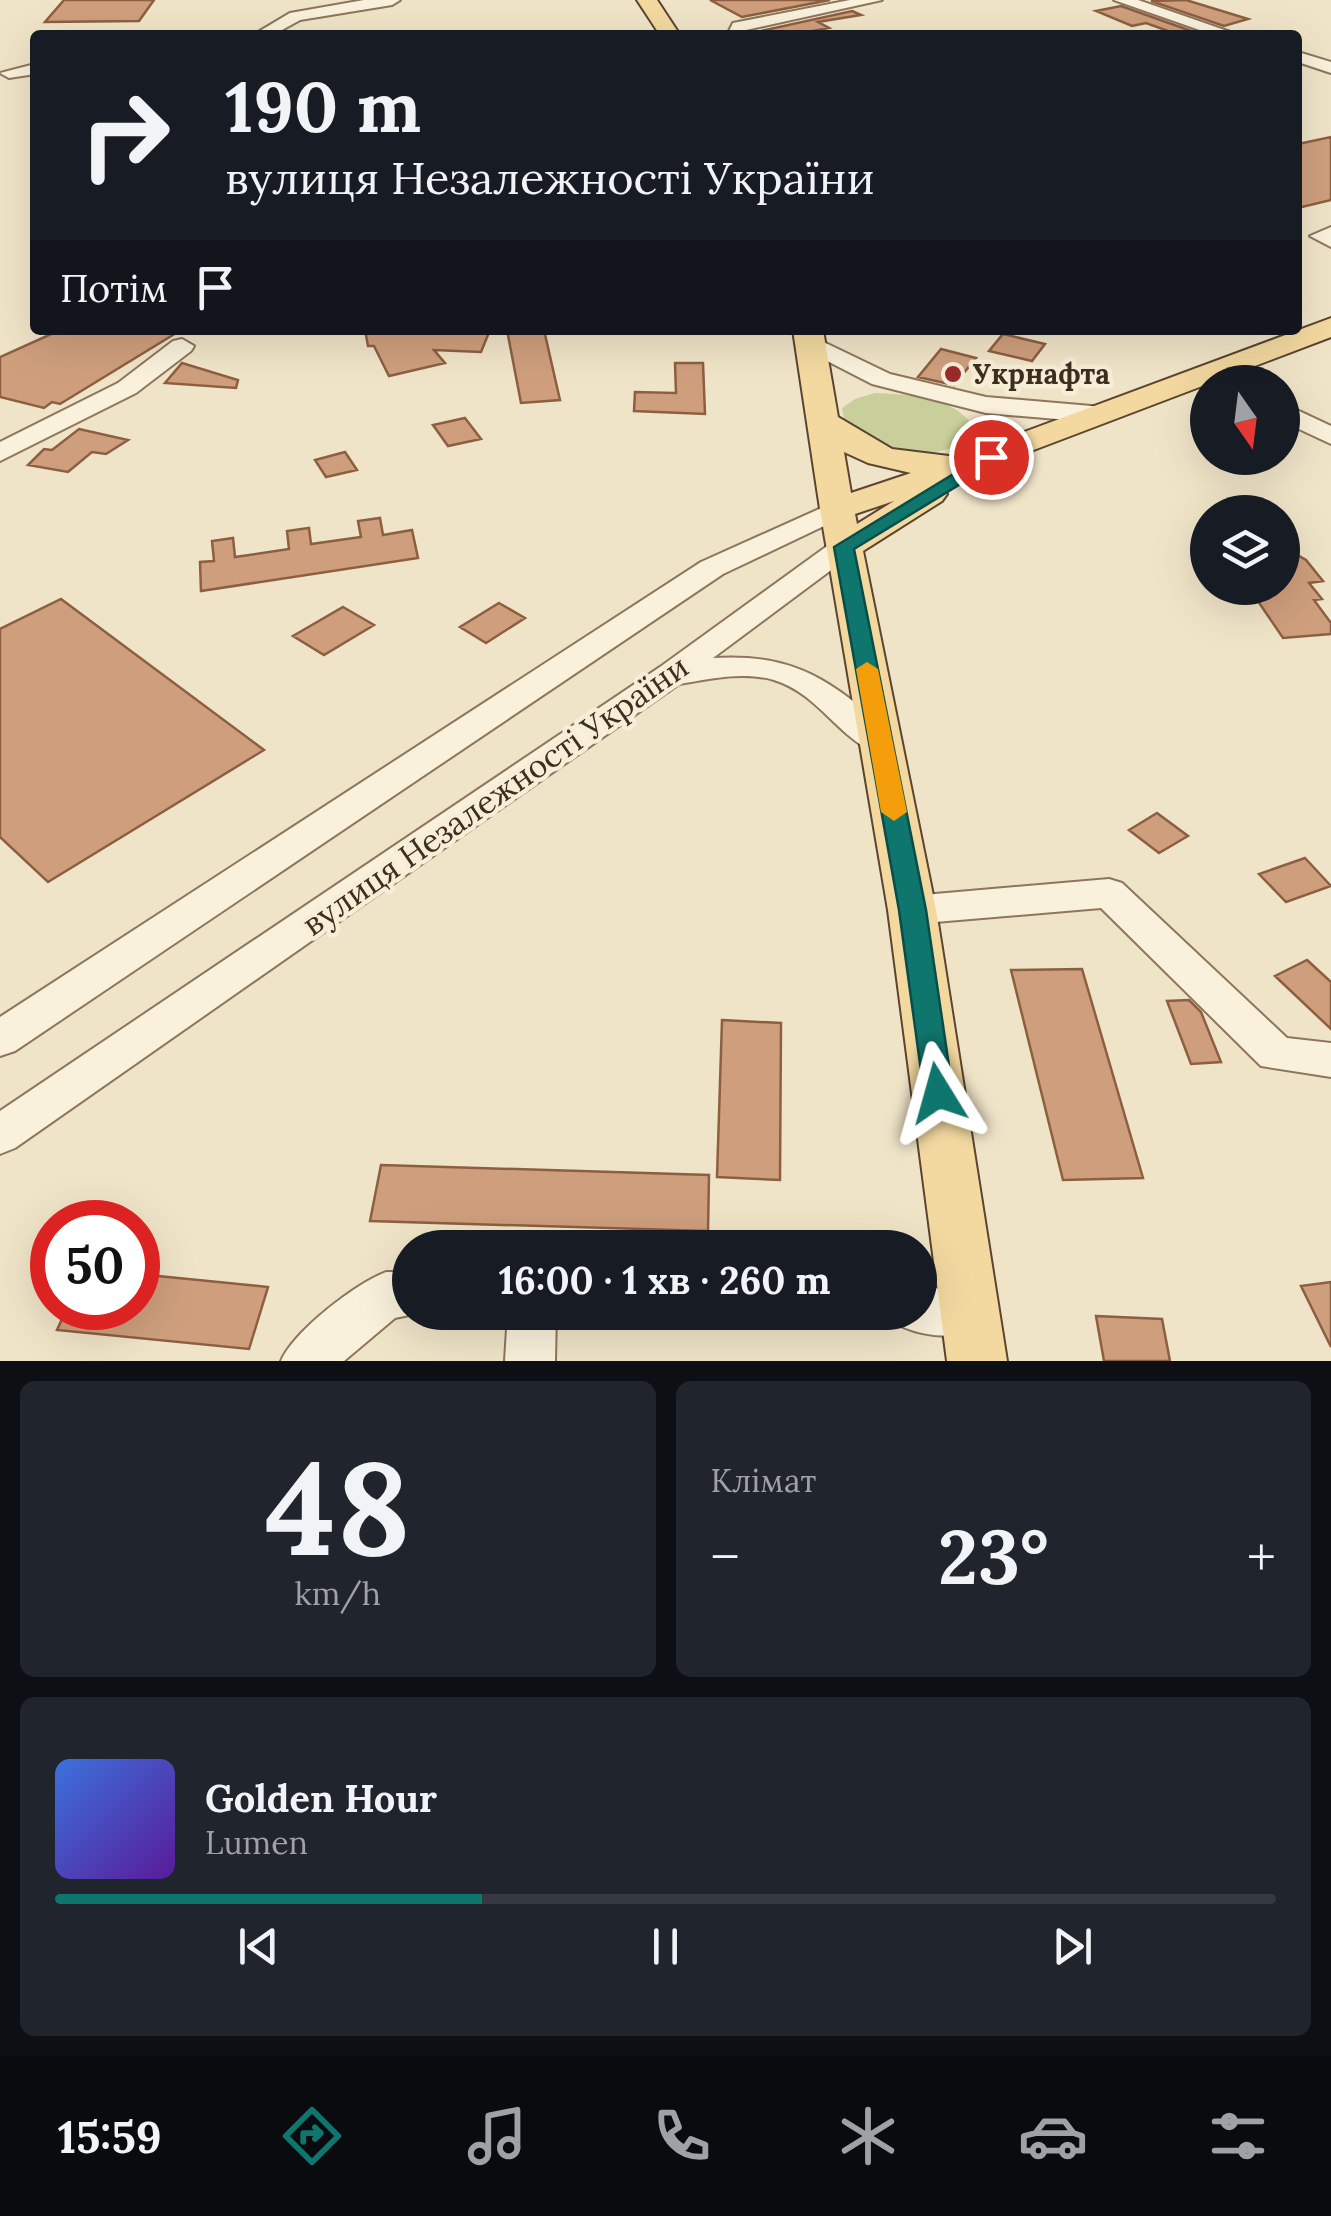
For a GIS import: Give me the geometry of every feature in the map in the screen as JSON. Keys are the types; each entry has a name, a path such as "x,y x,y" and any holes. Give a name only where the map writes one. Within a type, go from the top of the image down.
{"main road":[{"path":"647,0 667,30"},
{"name":"вулиця Незалежності України","path":"1247,365 1331,328"},
{"path":"809,336 840,528 912,910 977,1361"},
{"name":"вулиця Незалежності України","path":"840,528 987,458 1190,387"},
{"path":"821,408 854,447 879,457 922,464 987,458"}],"street":[{"path":"270,30 296,16 392,0"},
{"path":"737,30 739,26 781,16 874,0"},
{"path":"1122,0 1215,30"},
{"path":"758,2 781,16"},
{"path":"1302,58 1331,68"},
{"path":"9,74 30,70"},
{"path":"1331,233 1321,236 1331,242"},
{"path":"809,336 880,378 986,406 1103,415"},
{"path":"0,452 127,388 182,346"},
{"path":"821,408 856,382 880,378"},
{"path":"986,406 1000,425 987,458"},
{"path":"1300,420 1331,436"},
{"name":"вулиця Незалежності України","path":"0,1135 671,674 840,528"},
{"name":"вулиця Незалежності України","path":"0,1039 712,568 840,528"},
{"path":"671,674 733,664 780,669 816,684 881,742"},
{"path":"912,910 1109,893 1276,1054 1331,1060"},
{"path":"306,1361 386,1294 392,1294"},
{"path":"937,1311 970,1312"},
{"path":"530,1361 531,1330"}],"green space":[{"path":"875,393 928,399 953,408 972,425 972,437 957,446 925,453 892,449 846,430 842,408"}],"building":[{"path":"64,0 154,0 139,21 45,22"},
{"path":"710,0 830,0 742,17"},
{"path":"1186,0 1248,19 1224,26 1151,1"},
{"path":"1121,6 1189,30 1165,30 1146,23 1132,26 1096,11"},
{"path":"852,11 861,15 818,22 829,28 818,30 765,30"},
{"path":"1331,137 1331,200 1302,207 1302,143"},
{"path":"49,335 173,335 60,404 52,402 44,408 0,397 0,357"},
{"path":"366,335 488,335 481,352 434,350 445,363 389,376 374,346 368,346"},
{"path":"508,335 545,335 560,400 521,403"},
{"path":"1002,335 1045,344 1032,361 989,351"},
{"path":"941,349 976,358 954,385 918,377"},
{"path":"182,363 238,380 236,388 165,383"},
{"path":"675,363 703,363 705,414 634,411 635,392 676,393"},
{"path":"465,418 481,439 448,446 433,425"},
{"path":"79,429 128,440 106,454 92,452 68,472 28,465 44,449 52,450"},
{"path":"345,452 357,470 326,477 315,460"},
{"path":"380,518 383,535 412,530 418,558 201,591 200,562 214,561 212,541 233,538 235,557 289,549 287,531 309,528 311,544 361,537 358,521"},
{"path":"1300,556 1323,581 1309,583 1322,599 1314,600 1331,623 1331,634 1283,638 1261,605 1300,605"},
{"path":"61,599 264,750 48,882 0,837 0,629"},
{"path":"499,603 525,618 486,643 460,627"},
{"path":"343,607 374,625 324,655 293,636"},
{"path":"1157,813 1188,836 1159,853 1129,830"},
{"path":"1305,858 1331,886 1286,902 1259,874"},
{"path":"1307,960 1331,982 1331,1029 1275,976"},
{"path":"1082,969 1143,1178 1063,1180 1011,970"},
{"path":"1189,1000 1201,1012 1221,1062 1191,1064 1167,1001"},
{"path":"722,1020 781,1023 780,1180 717,1177"},
{"path":"381,1165 709,1175 708,1230 370,1221"},
{"path":"160,1276 268,1287 249,1349 57,1330 160,1330"},
{"path":"1331,1282 1331,1347 1301,1286"},
{"path":"1096,1316 1162,1319 1170,1361 1104,1361"}],"slow traffic":[{"path":"867,669 894,812"}],"place":[{"name":"Укрнафта","path":"953,374"}],"route":[{"path":"938,1093 912,910 844,547 991,457"}]}
